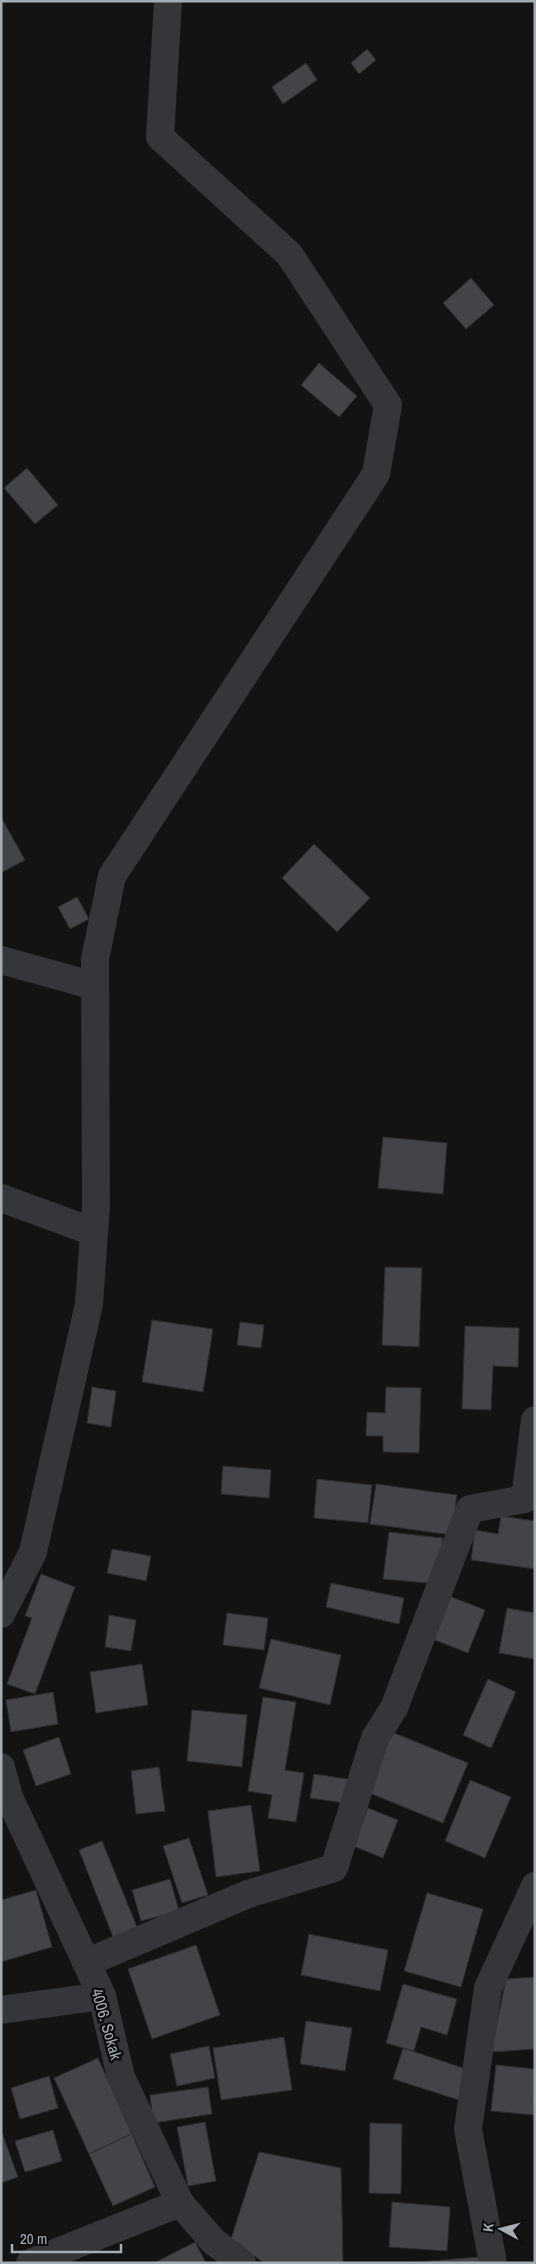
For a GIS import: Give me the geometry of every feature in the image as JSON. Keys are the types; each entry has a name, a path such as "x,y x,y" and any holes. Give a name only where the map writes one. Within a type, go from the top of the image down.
{"street":[{"path":"1,1614 33,1552 89,1304 96,1206 95,959 112,876 376,474 388,405 289,254 160,137 168,1"},
{"path":"1,960 95,986"},
{"path":"1,1198 94,1232"},
{"path":"86,1963 248,1894 334,1868 375,1738 394,1708 470,1509 524,1499 535,1420"},
{"name":"4006. Sokak","path":"1,1767 9,1797 102,1996 122,2077 180,2203 213,2241 242,2263"},
{"path":"493,2263 468,2129 488,1988 535,1886"},
{"path":"1,2010 102,1996"},
{"path":"30,2263 180,2203"}],"building":[{"path":"367,49 376,60 359,74 351,63"},
{"path":"306,63 317,80 283,104 272,87"},
{"path":"471,278 494,305 466,329 443,303"},
{"path":"319,363 357,396 339,417 301,385"},
{"path":"27,468 58,505 35,524 4,488"},
{"path":"1,817 25,860 1,873"},
{"path":"314,844 370,898 337,932 282,878"},
{"path":"77,897 89,919 70,929 58,907"},
{"path":"383,1137 447,1143 443,1194 378,1188"},
{"path":"385,1267 422,1268 419,1347 382,1345"},
{"path":"152,1320 213,1329 203,1392 142,1382"},
{"path":"240,1322 264,1325 261,1348 237,1345"},
{"path":"465,1326 519,1328 518,1367 493,1366 491,1410 462,1409"},
{"path":"92,1387 116,1391 111,1427 87,1423"},
{"path":"386,1387 421,1388 419,1453 383,1452 383,1436 366,1436 367,1412 385,1413"},
{"path":"223,1466 271,1470 269,1498 221,1494"},
{"path":"317,1479 372,1485 368,1523 314,1518"},
{"path":"376,1484 457,1495 452,1535 370,1524"},
{"path":"501,1516 535,1521 535,1569 471,1560 475,1530 498,1534"},
{"path":"389,1532 443,1538 438,1584 383,1579"},
{"path":"112,1549 151,1556 146,1581 107,1573"},
{"path":"41,1574 75,1587 35,1694 7,1684 32,1618 25,1616"},
{"path":"331,1583 404,1598 399,1624 326,1607"},
{"path":"444,1594 485,1610 468,1653 427,1637"},
{"path":"507,1608 535,1613 535,1659 499,1653"},
{"path":"227,1613 268,1618 264,1650 223,1645"},
{"path":"109,1615 136,1620 131,1651 105,1647"},
{"path":"271,1639 341,1655 330,1705 259,1688"},
{"path":"142,1664 148,1705 96,1713 90,1672"},
{"path":"488,1679 516,1692 491,1748 463,1735"},
{"path":"53,1692 58,1724 11,1732 6,1700"},
{"path":"263,1697 296,1702 285,1770 304,1773 296,1822 268,1818 272,1795 248,1791"},
{"path":"192,1710 247,1715 242,1767 187,1761"},
{"path":"392,1732 468,1763 443,1823 367,1792"},
{"path":"59,1737 71,1774 36,1786 23,1750"},
{"path":"159,1767 165,1811 136,1814 131,1771"},
{"path":"314,1774 354,1780 351,1804 310,1798"},
{"path":"470,1780 511,1797 485,1858 445,1841"},
{"path":"251,1805 260,1871 216,1877 208,1811"},
{"path":"368,1808 398,1820 383,1858 353,1846"},
{"path":"189,1838 208,1895 182,1903 163,1846"},
{"path":"102,1841 137,1927 113,1937 79,1850"},
{"path":"170,1879 179,1911 141,1921 132,1890"},
{"path":"36,1890 52,1947 1,1962 1,1900"},
{"path":"427,1893 483,1909 461,1987 404,1971"},
{"path":"309,1934 388,1950 380,1991 301,1975"},
{"path":"196,1945 220,2015 152,2039 128,1969"},
{"path":"535,1977 535,2049 491,2052 506,1979"},
{"path":"403,1984 457,1999 447,2035 421,2027 414,2051 386,2043"},
{"path":"306,2021 352,2028 345,2071 300,2064"},
{"path":"284,2037 292,2090 221,2100 213,2048"},
{"path":"209,2046 215,2078 177,2086 170,2054"},
{"path":"403,2048 469,2070 459,2100 393,2079"},
{"path":"98,2058 132,2134 89,2154 54,2078"},
{"path":"496,2065 535,2069 534,2115 491,2111"},
{"path":"49,2076 58,2108 20,2119 11,2088"},
{"path":"208,2087 212,2114 153,2123 150,2095"},
{"path":"205,2122 216,2181 188,2186 177,2127"},
{"path":"370,2123 402,2124 401,2194 369,2193"},
{"path":"1,2130 18,2177 1,2183"},
{"path":"53,2130 62,2161 25,2172 15,2141"},
{"path":"132,2134 155,2187 113,2206 89,2154"},
{"path":"259,2152 341,2168 343,2263 264,2263 231,2239"},
{"path":"392,2202 450,2207 447,2251 389,2247"},
{"path":"195,2242 206,2263 154,2263"},
{"path":"479,2257 480,2263 405,2263"}]}
